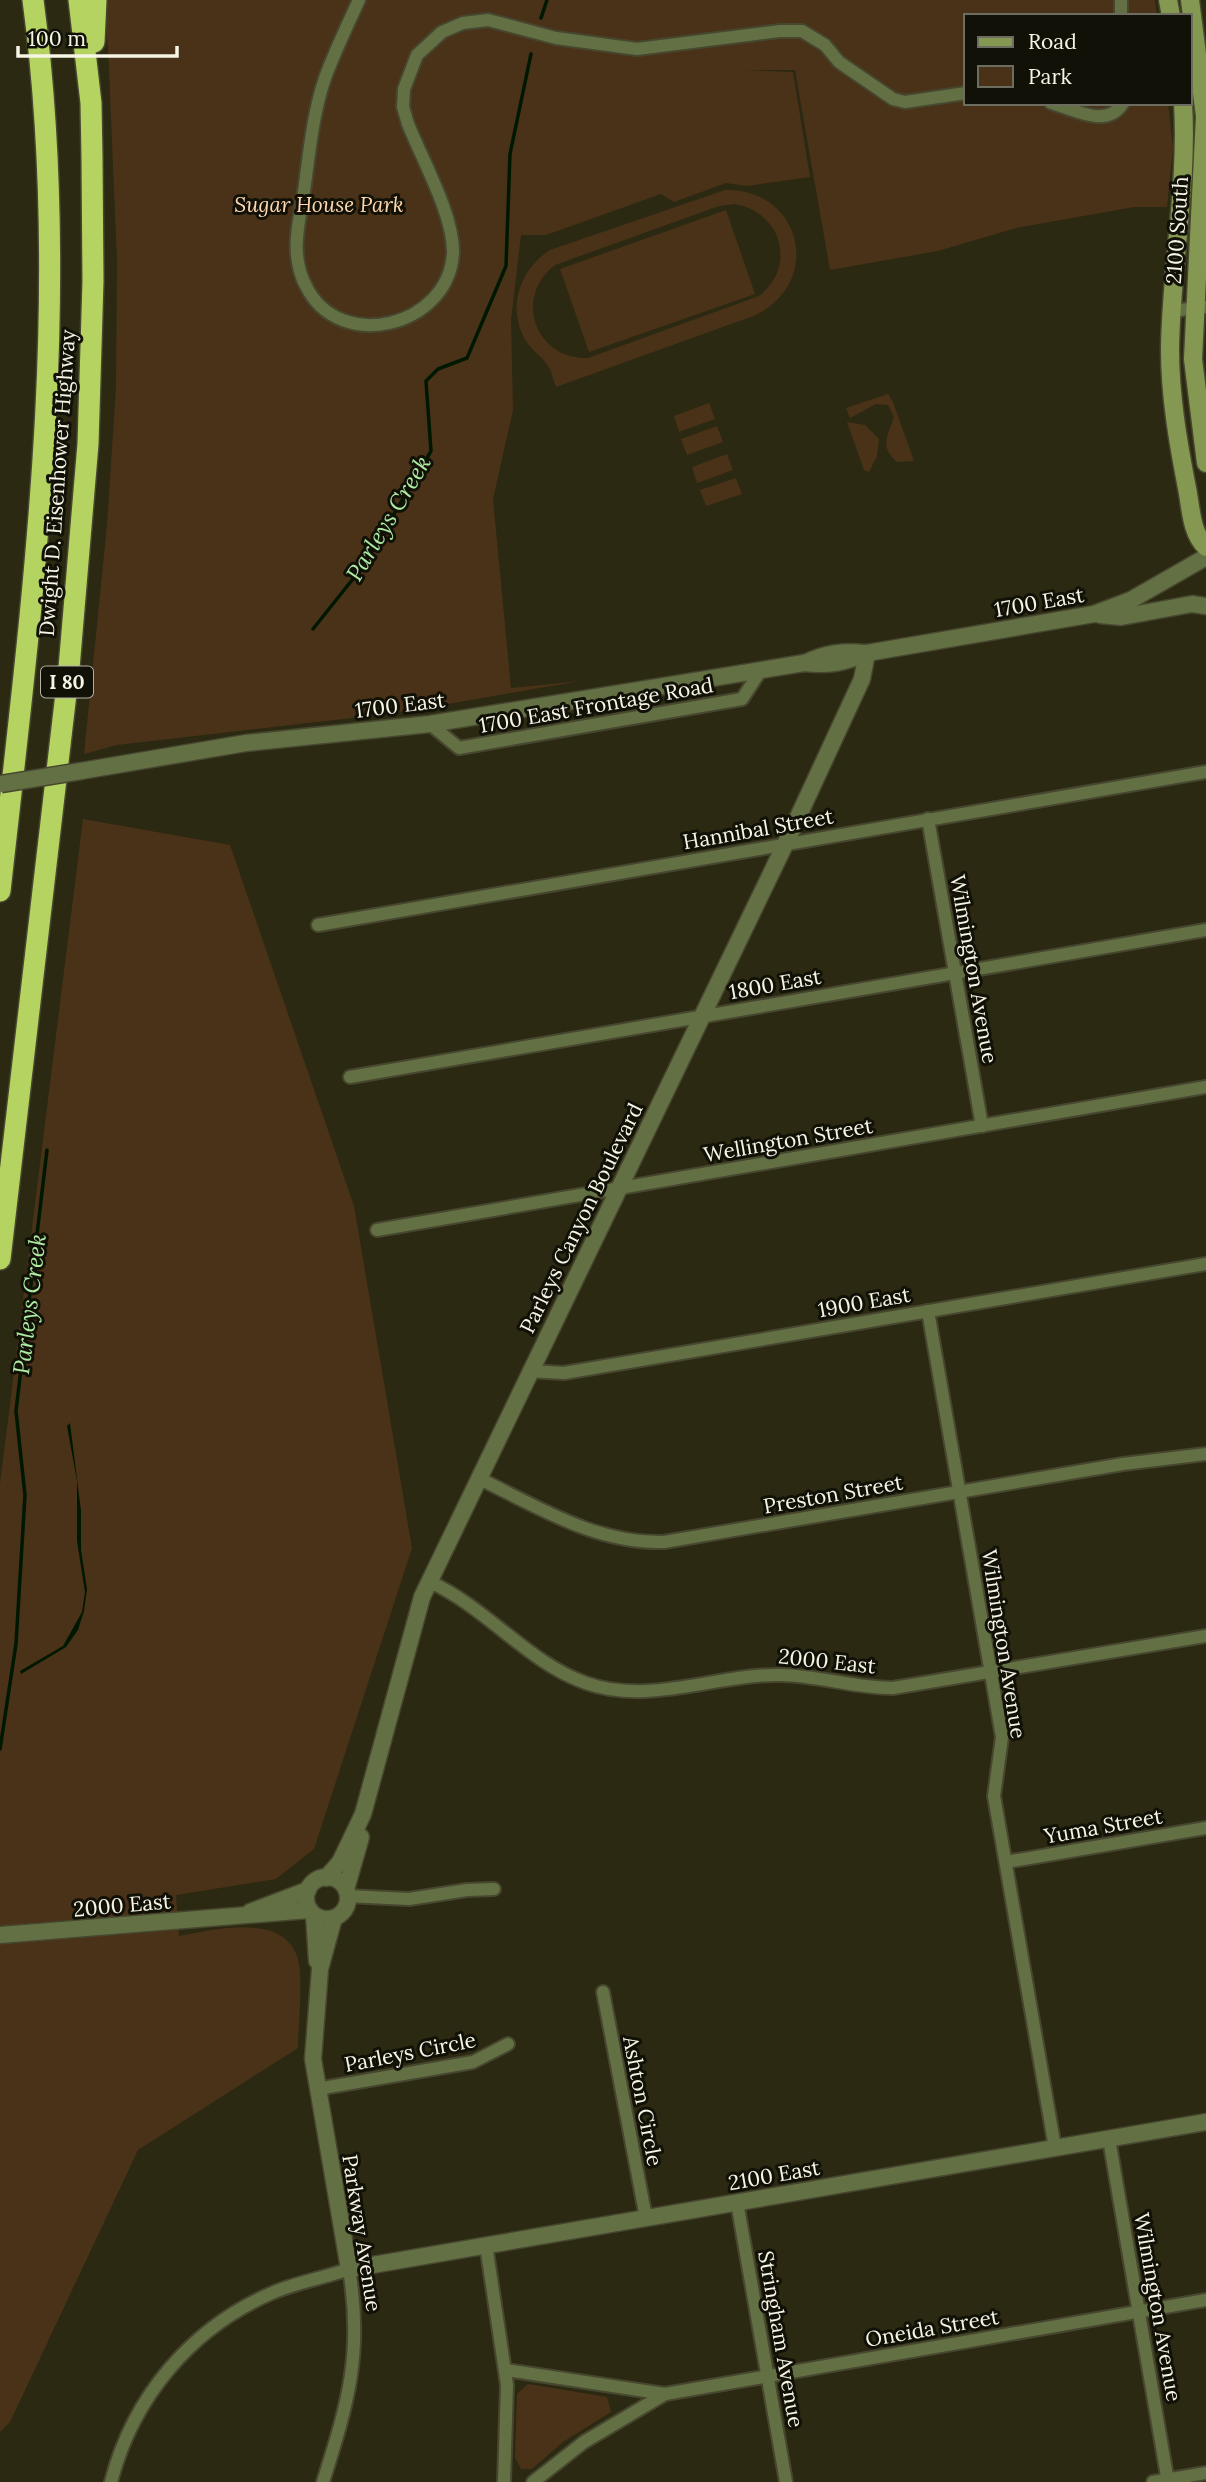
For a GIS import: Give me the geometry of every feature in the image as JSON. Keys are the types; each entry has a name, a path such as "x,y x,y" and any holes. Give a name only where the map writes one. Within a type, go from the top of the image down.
{"highway":[{"name":"Dwight D. Eisenhower Highway","path":"0,891 28,658 48,406 51,245 42,64 33,0"},
{"name":"Dwight D. Eisenhower Highway","path":"0,1259 69,668 88,444 93,281 91,103 79,0"},
{"path":"91,103 96,0"}],"main road":[{"name":"2100 South","path":"1190,0 1204,96 1205,160 1200,308 1193,378 1206,463"},
{"name":"2100 South","path":"1183,105 1183,164 1172,311 1171,363 1175,413 1197,539 1206,547"}],"street":[{"path":"359,0 322,89 313,125 297,240 301,273 314,300 333,315 355,324 379,327 404,321 423,308 439,292 447,279 453,239 408,124 403,107 404,89 417,55 442,32 463,23 488,20 556,38 636,49 780,31 802,31 825,45 839,62 860,79 893,99 905,102 964,93"},
{"path":"1058,105 1106,119 1116,114 1122,105"},
{"path":"1183,164 1205,160"},
{"path":"1172,311 1200,308"},
{"name":"1700 East","path":"0,785 246,743 430,724 804,663 826,666 844,663 867,653 1094,614 1131,600 1206,557"},
{"path":"1094,614 1121,617 1192,604 1206,606"},
{"name":"Parleys Canyon Boulevard","path":"347,1893 360,1842 363,1814 412,1625 430,1582 862,680 867,653"},
{"name":"1700 East Frontage Road","path":"430,724 459,748 742,699 761,670"},
{"name":"Hannibal Street","path":"318,925 1206,772"},
{"name":"Wilmington Avenue","path":"928,819 982,1126"},
{"name":"1800 East","path":"350,1077 1206,930"},
{"name":"Wellington Street","path":"377,1230 1206,1087"},
{"name":"1900 East","path":"529,1371 564,1373 1206,1264"},
{"name":"Wilmington Avenue","path":"928,1311 1002,1737 994,1796 1055,2148"},
{"name":"Preston Street","path":"478,1478 586,1530 614,1538 652,1542 1123,1464 1206,1454"},
{"name":"2000 East","path":"430,1582 560,1671 601,1688 678,1689 782,1675 856,1687 893,1688 1206,1636"},
{"name":"Parleys Canyon Boulevard","path":"326,1878 340,1862 363,1814"},
{"name":"Yuma Street","path":"1006,1862 1206,1828"},
{"path":"320,1969 308,1890 317,1880 336,1880 347,1893 409,1899 467,1889 494,1889"},
{"name":"2000 East","path":"247,1913 308,1890"},
{"path":"320,1969 334,1918 345,1910 347,1893"},
{"path":"311,1912 334,1918"},
{"name":"2000 East","path":"0,1936 247,1913 268,1915 311,1912"},
{"name":"Parkway Avenue","path":"320,1969 313,2034 314,2072 349,2269 356,2327 353,2376 347,2407 323,2482"},
{"name":"Ashton Circle","path":"603,1992 646,2218"},
{"name":"Parleys Circle","path":"317,2089 474,2062 508,2044"},
{"name":"2100 East","path":"349,2269 1206,2122"},
{"name":"Wilmington Avenue","path":"1109,2139 1168,2481"},
{"name":"Stringham Avenue","path":"737,2202 786,2482"},
{"path":"486,2245 506,2370 508,2424 504,2482"},
{"path":"111,2482 121,2448 141,2407 166,2371 190,2346 220,2321 256,2300 349,2269"},
{"name":"Oneida Street","path":"506,2370 665,2394 1206,2300"},
{"name":"Oneida Street","path":"533,2482 584,2442 665,2394"},
{"path":"1153,2482 1206,2473"}],"green space":[{"name":"Sugar House Park","path":"102,0 1155,0 1157,14 964,14 964,105 1168,105 1173,147 1167,207 1134,207 1016,228 938,251 830,270 795,70 744,70 793,72 810,177 747,186 726,183 674,202 661,194 546,235 521,235 511,320 513,410 493,499 511,688 581,681 395,713 117,745 84,754 107,525 116,387 117,260 108,47"},
{"path":"725,190 751,193 771,204 786,220 794,239 796,260 791,281 777,300 756,315 556,387 548,366 526,341 517,316 519,291 524,279 531,268 550,250","holes":["735,204 751,209 764,218 779,242 778,271 771,284 759,296 588,358 570,356 555,349 543,338 533,309 535,293 542,278 555,265 719,206"]},
{"path":"726,210 755,294 589,352 560,269"},
{"path":"888,394 914,461 897,462 888,451 886,441 894,417 888,405 876,404 850,418 846,408"},
{"path":"709,403 715,419 679,432 674,416"},
{"path":"847,422 865,425 879,439 877,456 869,472 864,470"},
{"path":"717,426 723,442 687,455 681,439"},
{"path":"727,454 733,470 697,483 692,467"},
{"path":"736,478 742,494 706,506 700,490"},
{"path":"83,819 230,845 354,1206 412,1548 314,1849 276,1879 176,1895 179,1936 245,1927 277,1933 289,1942 297,1956 300,1975 298,2048 138,2150 10,2422 0,2432 0,1484"},
{"path":"528,2384 607,2397 611,2412 563,2442 532,2469 521,2469 515,2457 517,2394"}],"shaded area":[{"path":"70,1423 81,1511 81,1550 87,1589 84,1611 78,1630 66,1647 21,1674 20,1671 63,1646 82,1612 85,1592 77,1541 77,1481 67,1426"}],"waterway":[{"name":"Parleys Creek","path":"541,18 547,0"},
{"name":"Parleys Creek","path":"313,629 364,565 431,451 426,381 438,369 467,358 506,266 510,154 531,54"},
{"name":"Parleys Creek","path":"0,1749 16,1644 25,1495 16,1411 47,1150"}]}
